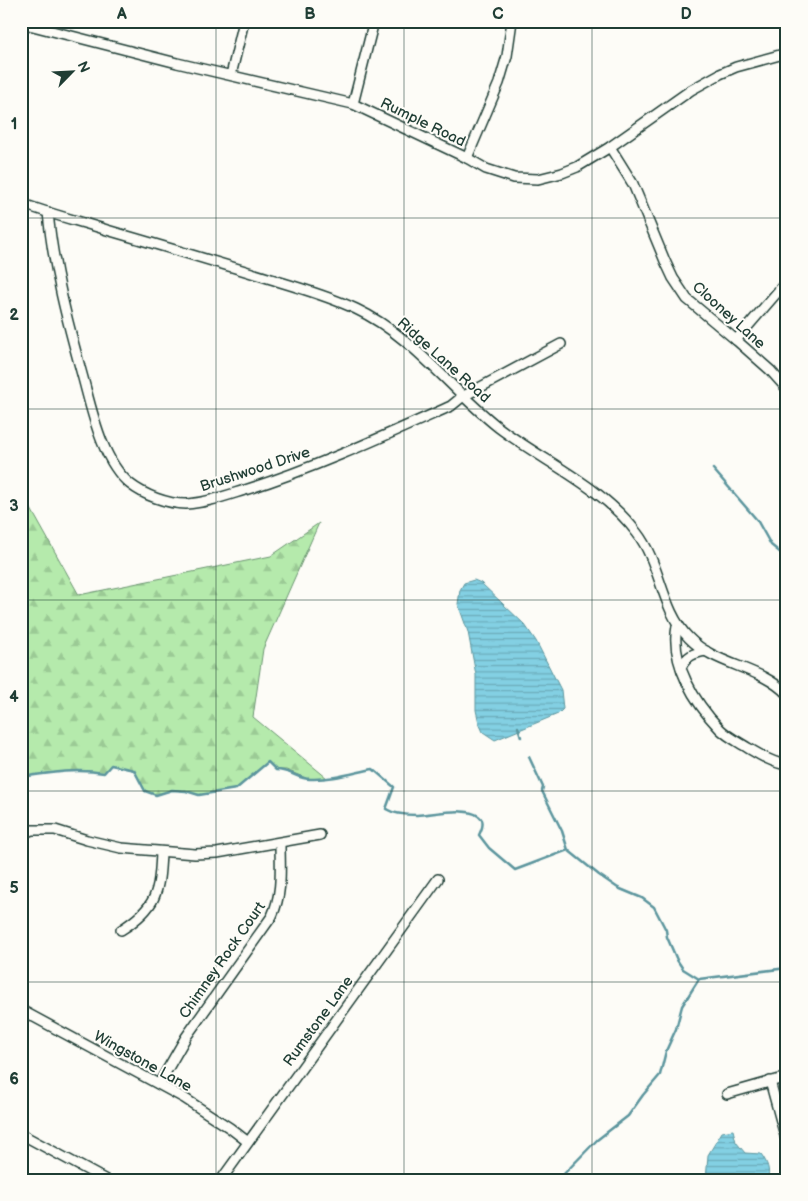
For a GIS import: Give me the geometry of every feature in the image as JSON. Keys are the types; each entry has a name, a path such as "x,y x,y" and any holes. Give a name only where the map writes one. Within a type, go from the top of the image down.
{"street":[{"path":"231,75 244,21"},
{"path":"353,104 374,21"},
{"path":"467,158 499,83 507,56 512,21"},
{"name":"Rumple Road","path":"21,23 43,25 231,75 353,104 467,158 486,169 514,178 538,179 577,167 610,147 661,110 706,81 736,67 787,53"},
{"name":"Clooney Lane","path":"610,147 633,184 665,261 687,299 770,370 787,389"},
{"name":"Ridge Lane Road","path":"21,203 303,289 373,317 397,335 499,428 592,490 627,520 648,550 677,626 692,641 706,651 762,676 779,686 787,694"},
{"name":"Brushwood Drive","path":"48,212 61,290 94,416 108,453 116,469 129,483 147,494 166,501 186,504 200,502 291,474 382,437 451,406 462,396 561,344"},
{"path":"736,340 787,281"},
{"name":"Ridge Lane Road","path":"677,626 675,637 681,667 692,692 706,713 721,730 758,754 779,764 787,765"},
{"path":"681,667 689,656 706,651"},
{"path":"21,834 32,830 55,830 103,845 162,853 207,854 320,835"},
{"name":"Chimney Rock Court","path":"159,1084 186,1037 272,916 278,903 280,843"},
{"path":"121,930 145,912 151,904 160,882 162,853"},
{"name":"Rumstone Lane","path":"221,1180 438,879"},
{"name":"Wingstone Lane","path":"21,1010 204,1110 248,1142"},
{"path":"726,1094 787,1077"},
{"path":"770,1081 787,1143"},
{"path":"21,1134 106,1180"}],"green space":[{"path":"21,491 79,595 271,556 319,523 263,649 253,717 327,778 308,779 286,770 276,770 268,762 236,789 199,795 186,791 172,790 156,795 145,791 134,770 111,765 104,773 73,771 21,777"}],"water":[{"path":"474,580 481,583 525,625 536,641 561,690 563,709 558,714 495,740 483,732 479,723 476,710 476,675 468,632 458,604 460,590 464,583"},
{"path":"733,1130 736,1142 745,1153 761,1154 767,1163 767,1180 706,1180 708,1155 722,1132"}],"waterway":[{"path":"713,469 757,520 771,545 787,558"},
{"path":"518,727 521,737"},
{"path":"529,757 543,787 542,791 562,831 568,850 618,888 642,898 654,907 666,930 677,960 683,969 699,979 787,968"},
{"path":"21,777 73,771 104,773 111,765 134,770 145,791 156,795 172,790 186,791 199,795 236,789 268,762 276,770 286,771 302,778 310,779 334,777 373,769 394,787 386,809 409,815 462,811 477,815 483,822 479,835 489,848 515,870 568,850"},
{"path":"558,1180 597,1140 628,1116 660,1075 666,1051 676,1029 682,1006 699,979"}]}
